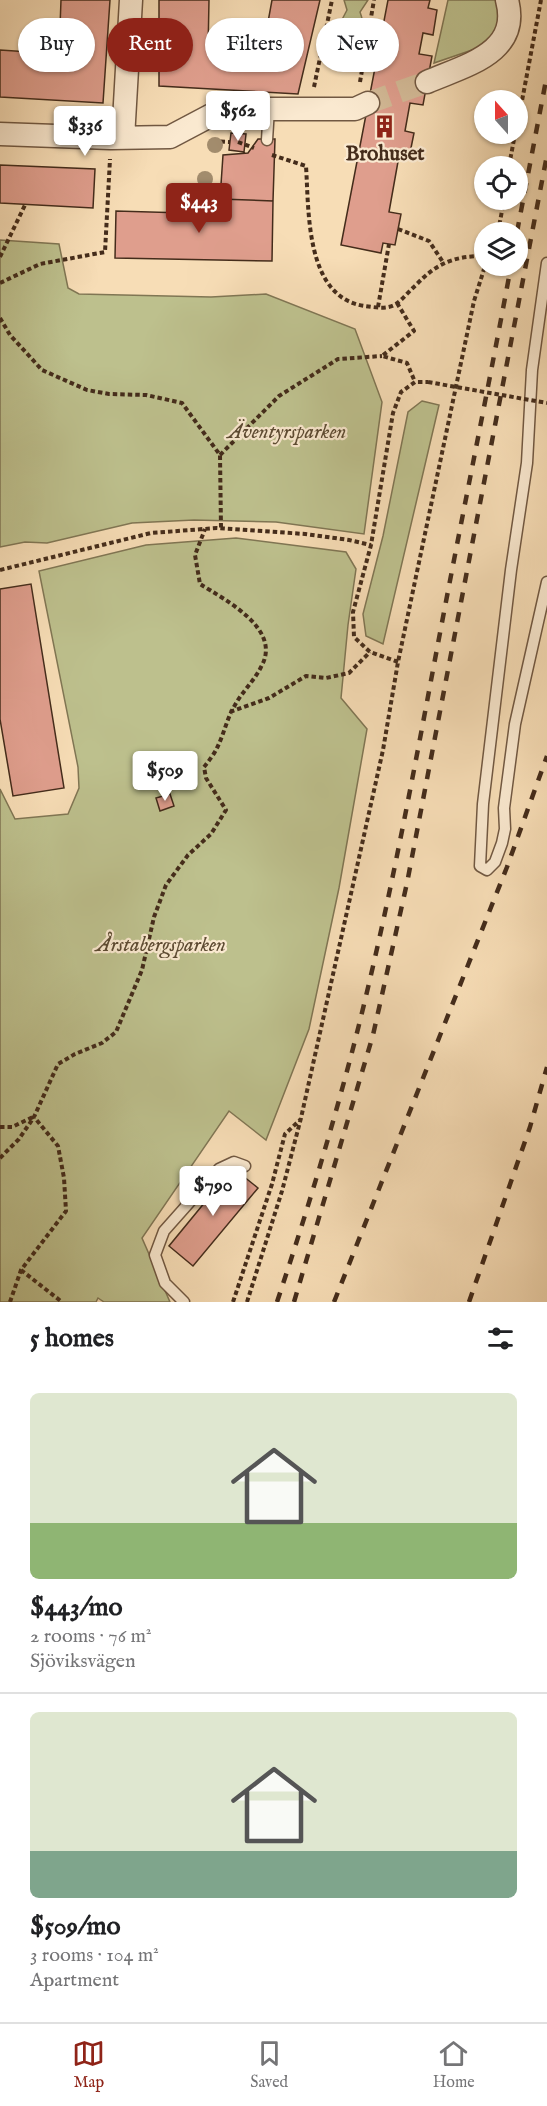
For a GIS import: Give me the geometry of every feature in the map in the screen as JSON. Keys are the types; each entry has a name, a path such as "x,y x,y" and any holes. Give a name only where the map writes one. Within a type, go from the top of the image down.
{"street":[{"path":"117,138 131,0"},
{"path":"427,82 480,58 499,46 507,32 511,18 507,0"},
{"path":"0,134 117,138 170,137 224,109 355,109 368,103"}],"lane":[{"path":"267,140 268,108"},
{"path":"547,263 532,370 527,463 483,804 480,866 487,870 495,862 505,829 504,808 515,724 547,582"},
{"path":"184,1302 165,1283 155,1255 164,1232 219,1169 234,1162 245,1166"}],"path":[{"path":"310,109 332,0"},
{"path":"371,18 374,0"},
{"path":"524,90 541,0"},
{"path":"0,283 40,264 105,252 117,138"},
{"path":"238,142 257,149"},
{"path":"267,153 306,166 312,244 319,267 339,295 356,304 391,306 443,262 474,256"},
{"path":"0,257 24,205"},
{"path":"398,229 429,241 443,262"},
{"path":"378,307 389,244"},
{"path":"247,1302 279,1201 301,1118 383,750 398,662 474,301 482,276"},
{"path":"382,357 414,331 397,303"},
{"path":"0,318 10,335 42,370 87,390 109,394 146,395 182,403 220,455 221,528"},
{"path":"220,455 279,396 338,359 382,357 407,363 415,382"},
{"path":"398,662 370,652 354,637 352,612 371,545 393,413 401,392 415,382 428,382 547,403"},
{"path":"0,570 151,533 205,529 305,534 371,545"},
{"path":"0,1158 20,1139 34,1117 58,1064 102,1043 116,1032 142,970 154,916 166,885 188,855 211,834 226,810 206,778 204,767 217,748 230,712 261,668 266,656 265,645 258,627 241,611 200,584 195,555 205,529"},
{"path":"230,712 269,698 306,676 326,678 349,673 370,652"},
{"path":"0,1127 12,1127 34,1117"},
{"path":"10,1302 21,1270 66,1211 64,1178 58,1146 34,1117"},
{"path":"233,1302 272,1184 285,1134 301,1118"},
{"path":"21,1270 62,1302"}],"green space":[{"path":"344,0 368,0 360,12 362,18 343,18 347,10"},
{"path":"448,0 496,0 500,5 497,34 478,48 434,63"},
{"name":"Äventyrsparken","path":"0,240 59,244 68,288 79,294 211,297 266,294 355,329 382,402 364,534 276,522 194,520 132,523 47,543 25,542 0,547"},
{"path":"422,401 439,405 383,644 366,636 363,614 383,536 408,412"},
{"name":"Årstabergsparken","path":"236,538 346,552 356,569 341,698 367,729 339,888 309,1029 266,1140 229,1111 142,1238 170,1302 104,1302 98,1298 96,1302 0,1302 0,789 15,819 68,814 79,788 78,767 39,571 146,545"}],"building":[{"path":"61,0 110,0 103,103 0,97 0,50 18,51 18,72 95,72 95,18 60,18"},
{"path":"159,0 209,0 209,18 205,18 205,72 303,72 298,94 159,86 159,72 193,72 193,18 159,18"},
{"path":"272,0 320,0 304,68 304,18 269,18"},
{"name":"Brohuset","path":"388,0 430,0 428,8 437,10 433,35 423,33 419,54 432,56 423,105 410,103 405,131 414,133 409,158 399,156 389,212 401,214 395,245 383,243 381,253 341,245 374,72 399,72 399,18 385,18"},
{"path":"231,133 246,134 244,152 229,150"},
{"path":"258,139 275,139 273,201 220,199 223,155 248,153"},
{"path":"0,165 95,169 93,208 0,203"},
{"path":"220,199 273,201 272,261 115,258 116,211 219,214"},
{"path":"31,584 64,788 13,796 0,719 0,589"},
{"path":"170,794 174,806 160,811 156,798"},
{"path":"233,1168 258,1188 193,1266 169,1246"}],"tunnel":[{"path":"368,103 427,82"}],"railway":[{"path":"519,222 547,75"},
{"path":"294,1302 373,1035 407,883 547,155"},
{"path":"277,1302 334,1118 379,941 509,276"},
{"path":"334,1302 507,867 547,756"},
{"path":"469,1302 530,1127 547,1067"}],"place":[{"name":"Brohuset","path":"385,126"}]}
